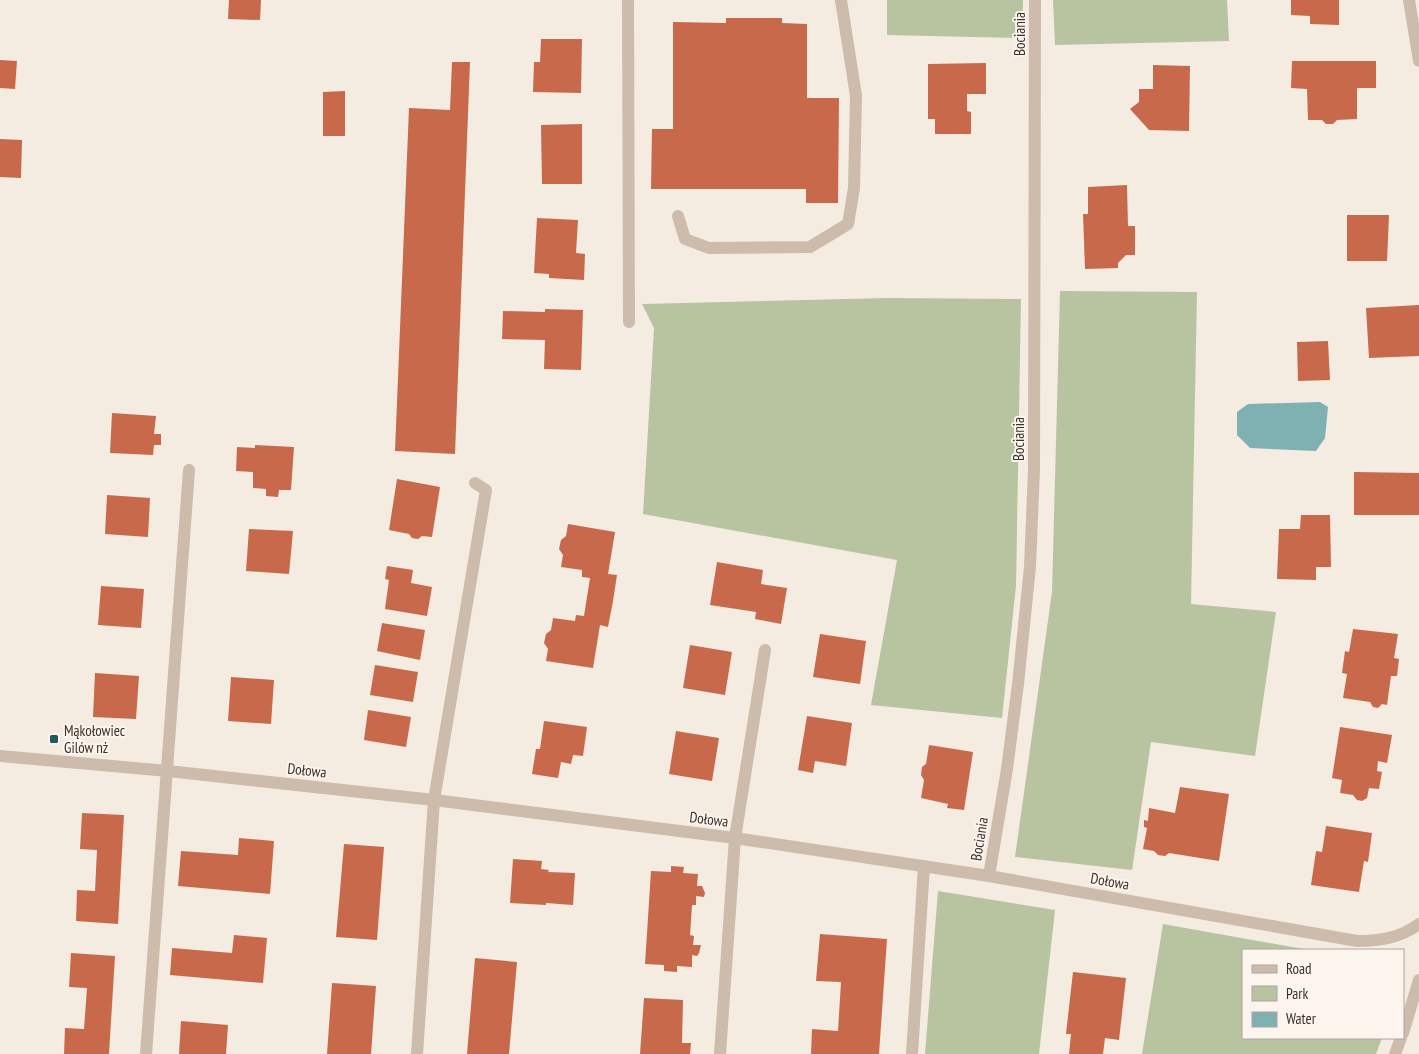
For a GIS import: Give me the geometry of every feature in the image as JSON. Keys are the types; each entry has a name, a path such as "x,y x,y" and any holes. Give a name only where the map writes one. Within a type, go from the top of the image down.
{"street":[{"path":"628,0 629,322"},
{"path":"678,216 685,239 709,248 810,247 848,224 854,188 856,96 841,0"},
{"name":"Bociania","path":"990,876 1007,769 1030,567 1034,410 1035,0"},
{"path":"1409,0 1419,61"},
{"path":"146,1054 189,470"},
{"path":"417,1054 434,800 486,490 475,483"},
{"path":"720,1054 735,838 765,650"},
{"name":"Dołowa","path":"0,756 168,771 434,800 735,838 990,876 1357,941 1375,941 1391,938 1414,927"},
{"path":"912,1054 924,866"},
{"path":"1404,1030 1419,980"},
{"path":"1396,1054 1401,1039"}],"green space":[{"path":"887,0 1023,0 1022,38 887,35"},
{"path":"1053,0 1227,0 1229,41 1055,45"},
{"path":"1060,291 1197,292 1191,604 1276,612 1255,756 1151,742 1132,870 1015,857 1052,592"},
{"path":"889,298 1021,299 1016,586 1002,718 871,705 897,560 643,514 654,328 642,304"},
{"path":"938,891 1055,910 1039,1054 925,1054"},
{"path":"1163,924 1303,949 1242,949 1242,1039 1382,1039 1376,1054 1142,1054"}],"water":[{"path":"1320,402 1328,407 1325,438 1316,451 1250,448 1237,435 1237,412 1248,404"}],"building":[{"path":"229,0 261,0 260,20 228,19"},
{"path":"1291,0 1339,0 1339,25 1310,24 1310,16 1291,15"},
{"path":"726,18 782,18 782,23 807,24 807,98 839,98 838,203 806,203 806,189 651,189 652,129 673,129 673,22 726,23"},
{"path":"541,39 582,39 581,93 533,92 534,62 540,62"},
{"path":"0,60 17,61 15,89 0,88"},
{"path":"1292,61 1376,61 1376,88 1357,88 1357,119 1337,120 1333,124 1326,124 1322,120 1308,120 1307,89 1291,88"},
{"path":"452,62 470,62 455,454 395,451 409,108 450,110"},
{"path":"986,63 986,94 967,94 967,111 971,112 971,134 935,134 935,119 928,119 928,64"},
{"path":"1153,65 1190,66 1189,131 1149,130 1130,109 1139,102 1139,89 1153,89"},
{"path":"345,91 345,136 323,136 323,92"},
{"path":"582,124 582,184 542,184 541,125"},
{"path":"0,139 22,140 21,178 0,177"},
{"path":"1127,185 1128,226 1135,226 1135,255 1126,255 1118,263 1118,268 1085,269 1083,214 1088,214 1088,187"},
{"path":"1347,215 1389,215 1387,261 1347,261"},
{"path":"537,218 578,220 576,253 585,254 584,280 549,278 549,274 534,273"},
{"path":"1419,305 1419,356 1369,358 1366,308"},
{"path":"545,309 583,310 581,370 544,369 545,340 502,339 503,311 545,312"},
{"path":"1328,341 1330,380 1298,381 1297,342"},
{"path":"112,413 156,416 154,434 161,434 161,445 154,445 153,455 110,453"},
{"path":"255,445 294,447 291,490 279,490 278,497 266,496 266,489 253,488 253,472 236,471 237,447 255,448"},
{"path":"1354,472 1419,473 1419,515 1354,515"},
{"path":"397,479 440,487 432,537 422,536 418,539 412,538 409,534 389,530"},
{"path":"107,495 150,498 148,537 105,534"},
{"path":"1301,515 1330,515 1331,567 1316,567 1316,580 1277,579 1279,529 1300,529"},
{"path":"568,524 615,532 608,574 617,575 613,601 608,627 600,625 593,668 546,661 548,649 544,643 546,634 551,630 553,618 575,621 576,615 584,616 590,578 582,577 582,570 561,567 563,555 559,549 561,540 566,536"},
{"path":"249,529 293,531 289,574 246,571"},
{"path":"717,562 763,570 761,584 787,588 781,624 755,619 756,612 710,605"},
{"path":"387,566 413,570 411,583 432,587 427,616 385,609 389,580 385,579"},
{"path":"101,586 144,589 141,628 98,625"},
{"path":"382,623 425,630 420,660 377,651"},
{"path":"1353,629 1398,634 1394,658 1399,659 1397,676 1391,676 1387,705 1382,704 1378,708 1373,707 1370,702 1343,698 1347,674 1342,673 1345,651 1349,652"},
{"path":"820,634 866,641 860,684 813,677"},
{"path":"690,645 732,652 725,695 683,688"},
{"path":"375,665 418,672 413,702 370,695"},
{"path":"95,673 139,676 136,719 93,717"},
{"path":"231,677 274,680 271,724 228,721"},
{"path":"368,710 411,717 406,747 364,740"},
{"path":"807,716 852,723 846,766 815,761 813,773 798,770"},
{"path":"544,721 587,727 583,756 573,755 571,764 561,762 558,778 532,774 536,749 540,749"},
{"path":"1340,727 1392,735 1387,763 1378,761 1377,771 1382,772 1379,789 1369,788 1367,798 1362,801 1357,800 1353,795 1340,793 1342,780 1332,778"},
{"path":"676,731 719,738 712,781 669,774"},
{"path":"929,745 973,752 964,810 947,808 948,804 921,798 924,780 921,775 922,767 926,764"},
{"path":"1180,787 1229,794 1219,861 1169,853 1165,856 1158,855 1154,851 1143,849 1147,828 1144,827 1144,820 1148,821 1149,808 1175,813"},
{"path":"82,813 124,815 118,924 76,921 77,890 95,891 97,850 80,849"},
{"path":"1326,826 1372,833 1368,862 1364,861 1359,892 1311,885 1316,851 1322,852"},
{"path":"239,838 274,841 270,894 178,886 181,851 238,855"},
{"path":"344,844 384,847 377,940 336,937"},
{"path":"513,859 542,861 541,869 549,870 548,872 575,873 573,905 510,903"},
{"path":"671,866 684,867 683,873 698,874 697,886 702,886 705,893 704,897 696,896 696,905 692,905 690,935 694,936 693,945 701,945 699,953 697,956 692,955 692,967 677,966 677,972 664,971 664,965 645,964 651,871 671,872"},
{"path":"820,934 887,939 879,1054 811,1054 812,1029 838,1031 841,982 816,981"},
{"path":"234,935 267,938 263,983 170,975 172,948 232,953"},
{"path":"71,953 115,956 109,1054 64,1054 65,1028 84,1029 87,988 69,987"},
{"path":"475,958 517,962 509,1054 467,1054"},
{"path":"1073,972 1126,978 1119,1040 1105,1038 1103,1054 1069,1054 1071,1034 1066,1034"},
{"path":"332,983 376,986 371,1054 327,1054"},
{"path":"644,998 683,1000 682,1043 691,1043 690,1054 640,1054"},
{"path":"181,1021 228,1025 226,1054 179,1054"}],"place":[{"name":"Mąkołowiec Gilów nż","path":"54,739"}]}
